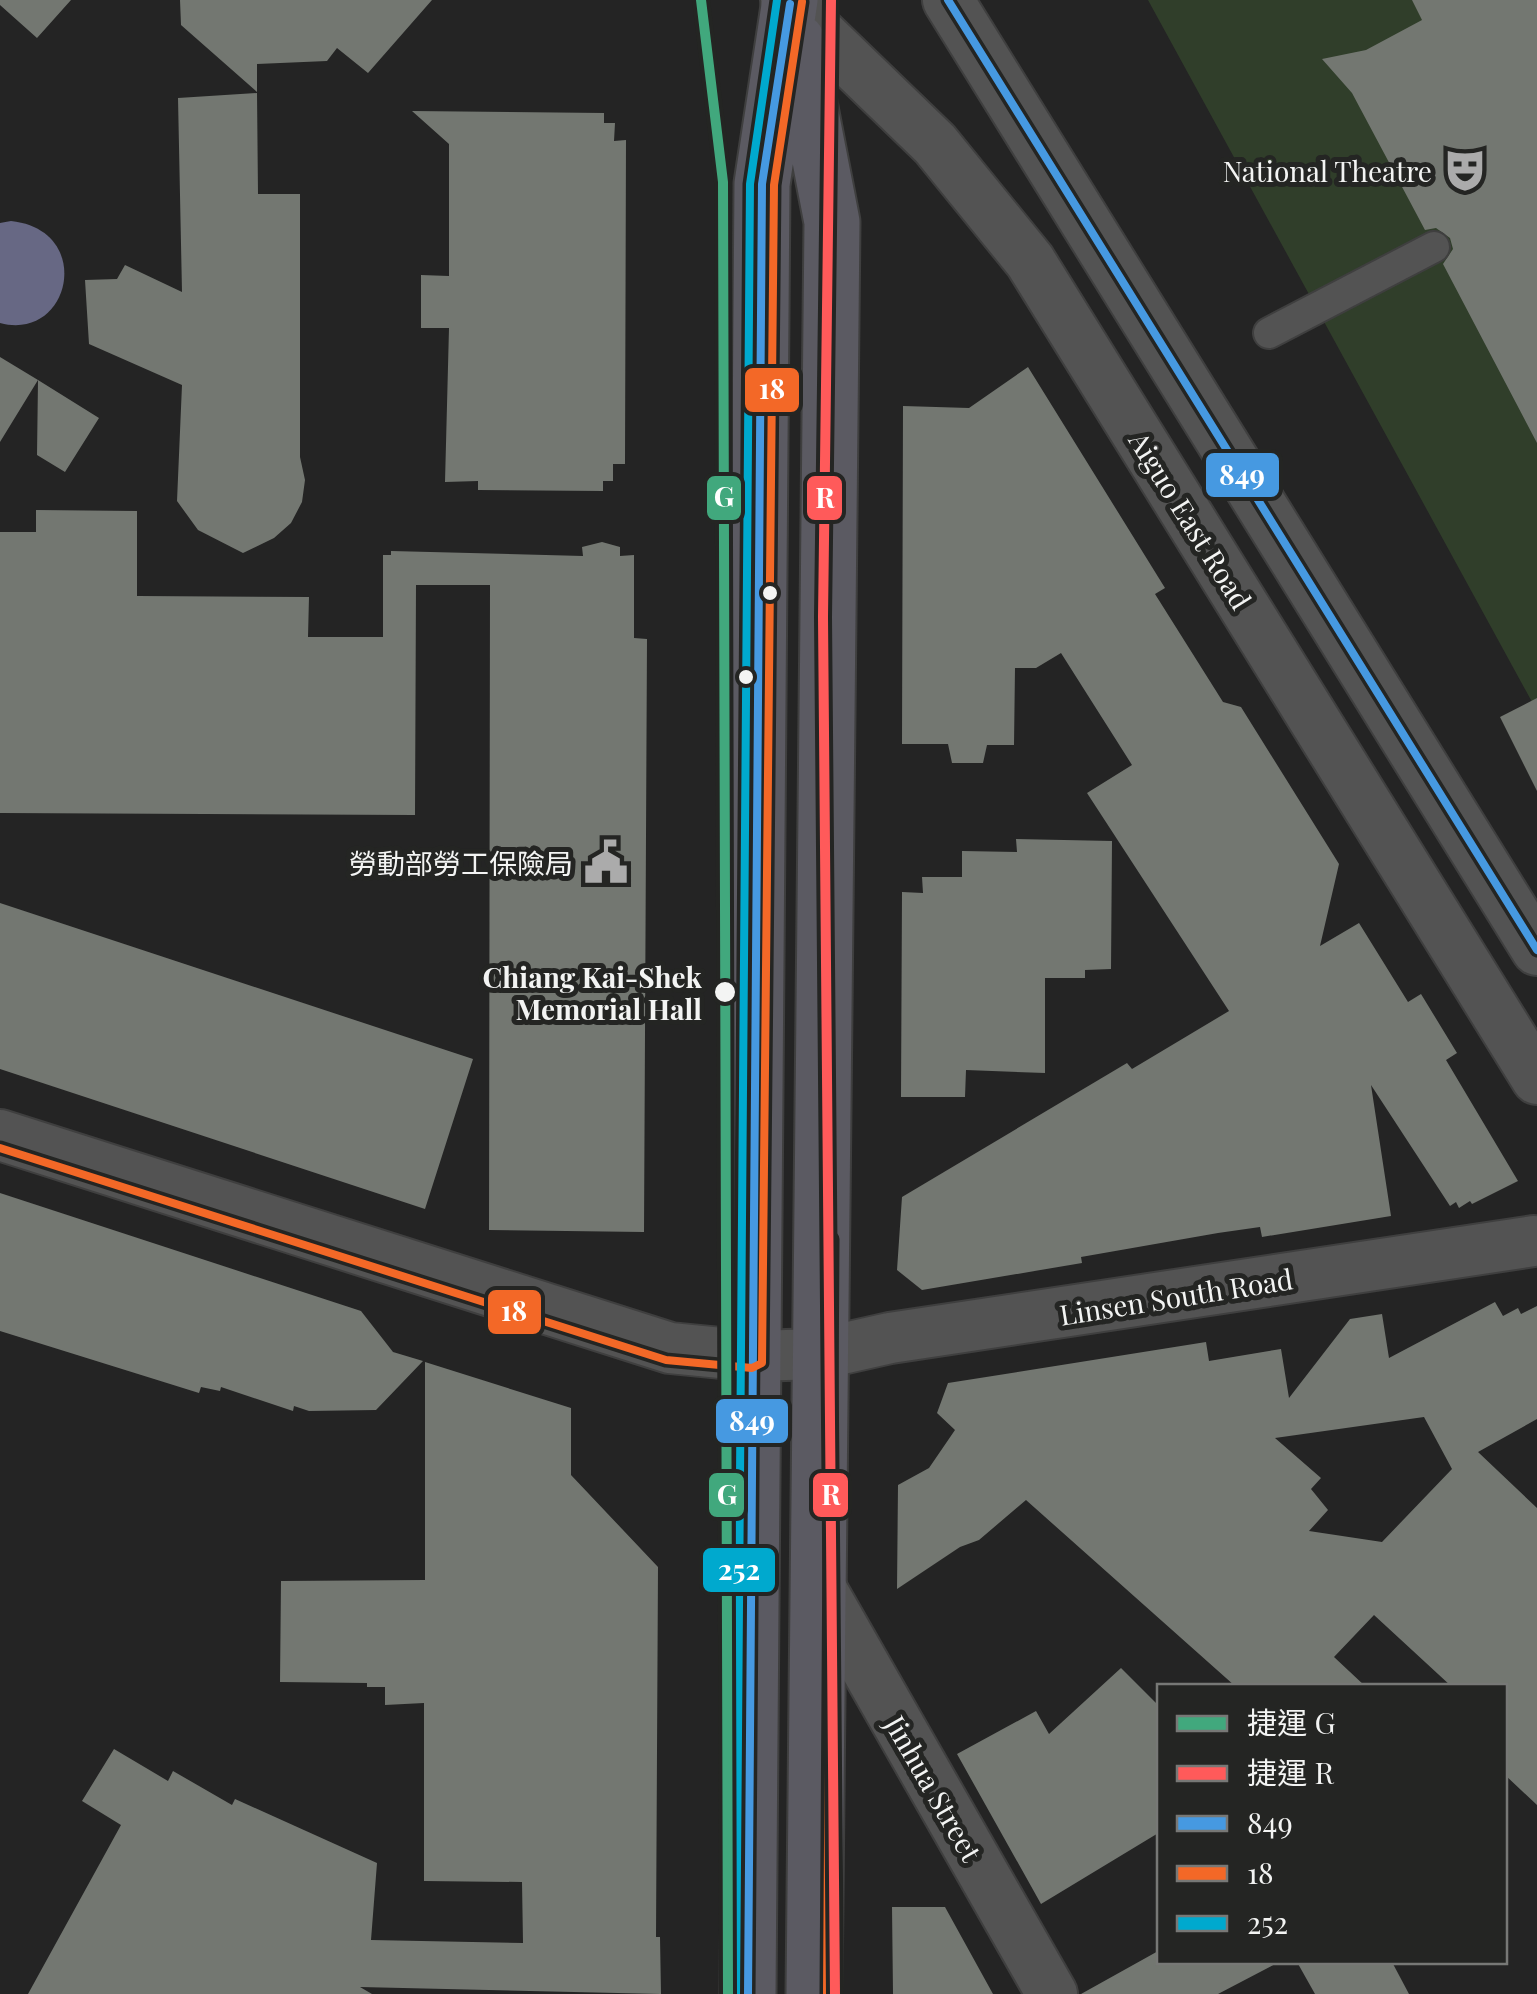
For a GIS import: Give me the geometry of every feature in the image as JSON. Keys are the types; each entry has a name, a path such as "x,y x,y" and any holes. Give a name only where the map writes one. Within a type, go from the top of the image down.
{"main road":[{"path":"784,1 832,222 814,1994"},
{"path":"748,1994 762,184 784,1"}],"street":[{"path":"948,0 1537,950"},
{"name":"Aiguo East Road","path":"784,1 935,144 1030,261 1537,1079"},
{"path":"1269,333 1434,247"},
{"name":"Linsen South Road","path":"0,1135 670,1348 752,1356 819,1354 890,1338 1534,1241"},
{"name":"Jinhua Street","path":"817,1582 1052,1994"}],"green space":[{"path":"1148,0 1537,0 1537,711"}],"water":[{"path":"11,221 38,229 55,243 63,262 64,282 57,301 43,316 24,324 0,323 0,223"}],"building":[{"path":"0,0 71,0 37,38 0,5"},
{"path":"180,0 432,0 368,73 337,48 327,61 257,64 257,92 181,25"},
{"name":"National Theatre","path":"1412,0 1537,0 1537,443 1443,264 1453,249 1450,238 1436,228 1425,230 1352,93 1322,59 1366,50 1422,20"},
{"path":"257,93 258,194 300,194 300,457 305,480 302,502 291,523 274,538 243,553 198,530 177,501 182,385 89,344 85,280 117,279 125,265 182,292 178,98"},
{"path":"412,111 604,113 604,123 615,123 614,141 626,140 625,464 613,464 613,481 603,481 603,491 478,490 478,481 445,482 449,328 421,328 421,275 449,276 449,144"},
{"path":"0,357 38,380 0,442"},
{"path":"1028,367 1165,588 1155,594 1223,702 1241,707 1339,864 1320,946 1359,923 1408,1002 1421,994 1457,1053 1446,1060 1518,1181 1472,1204 1470,1201 1459,1208 1456,1202 1450,1206 1371,1085 1391,1216 1262,1237 1260,1227 1218,1233 1081,1257 1082,1263 922,1290 897,1270 902,1197 1127,1063 1132,1069 1229,1011 1087,793 1132,765 1061,653 1036,668 1015,668 1014,745 987,745 983,763 952,763 948,744 902,744 903,406 969,408"},
{"path":"38,380 99,418 65,472 37,455"},
{"path":"36,510 137,511 137,596 309,597 308,637 383,637 383,555 391,555 391,551 583,556 582,547 602,542 620,547 620,556 634,555 634,638 647,639 644,1232 489,1230 490,585 416,585 415,815 0,813 0,532 36,532"},
{"path":"1537,698 1537,791 1500,717"},
{"path":"1016,839 1112,841 1111,969 1085,970 1085,978 1045,978 1045,1073 966,1070 965,1097 901,1097 902,892 923,893 922,877 962,877 962,851 1017,852"},
{"path":"0,903 473,1059 425,1209 0,1069"},
{"path":"0,1193 361,1311 393,1352 423,1361 376,1410 309,1411 294,1406 293,1411 221,1387 220,1391 201,1387 199,1393 0,1331"},
{"path":"1495,1302 1503,1316 1518,1308 1521,1314 1537,1306 1537,1419 1478,1452 1537,1508 1537,1805 1507,1777 1507,1684 1449,1684 1374,1615 1334,1657 1363,1684 1233,1684 1026,1500 979,1540 960,1547 897,1589 898,1485 929,1468 955,1430 937,1413 948,1383 1206,1342 1209,1361 1281,1349 1289,1398 1350,1319 1382,1314 1389,1358","holes":["1424,1417 1452,1469 1382,1542 1309,1531 1328,1510 1311,1489 1321,1478 1275,1438"]},
{"path":"425,1362 571,1408 571,1475 658,1567 656,1937 660,1937 661,1994 360,1987 372,1994 28,1994 121,1825 82,1801 114,1749 168,1781 173,1771 232,1805 235,1799 377,1863 371,1940 523,1943 522,1882 424,1881 424,1703 385,1705 385,1687 367,1687 367,1683 280,1682 281,1581 425,1580"},
{"path":"1121,1668 1157,1704 1157,1834 1041,1904 957,1754 1036,1711 1049,1734"},
{"path":"892,1907 945,1907 993,1994 893,1994"},
{"path":"1157,1952 1157,1964 1275,1964 1218,1994 1081,1994"},
{"path":"1298,1964 1393,1964 1409,1994 1315,1994"}],"metro line":[{"name":"G","path":"701,0 723,182 728,1994"},
{"name":"R","path":"831,0 823,617 835,1994"}],"transit line":[{"name":"252","path":"736,1994 750,184 777,0"},
{"name":"849","path":"948,0 1537,950"},
{"name":"18","path":"0,1148 666,1360 752,1368 762,1363 774,185 802,2"},
{"name":"849","path":"748,1994 762,184 790,4"},
{"name":"18","path":"827,1994 832,1239"}],"place":[{"name":"National Theatre","path":"1465,170"},
{"name":"勞動部勞工保險局","path":"606,862"},
{"name":"Chiang Kai-Shek Memorial Hall","path":"725,992"}]}
